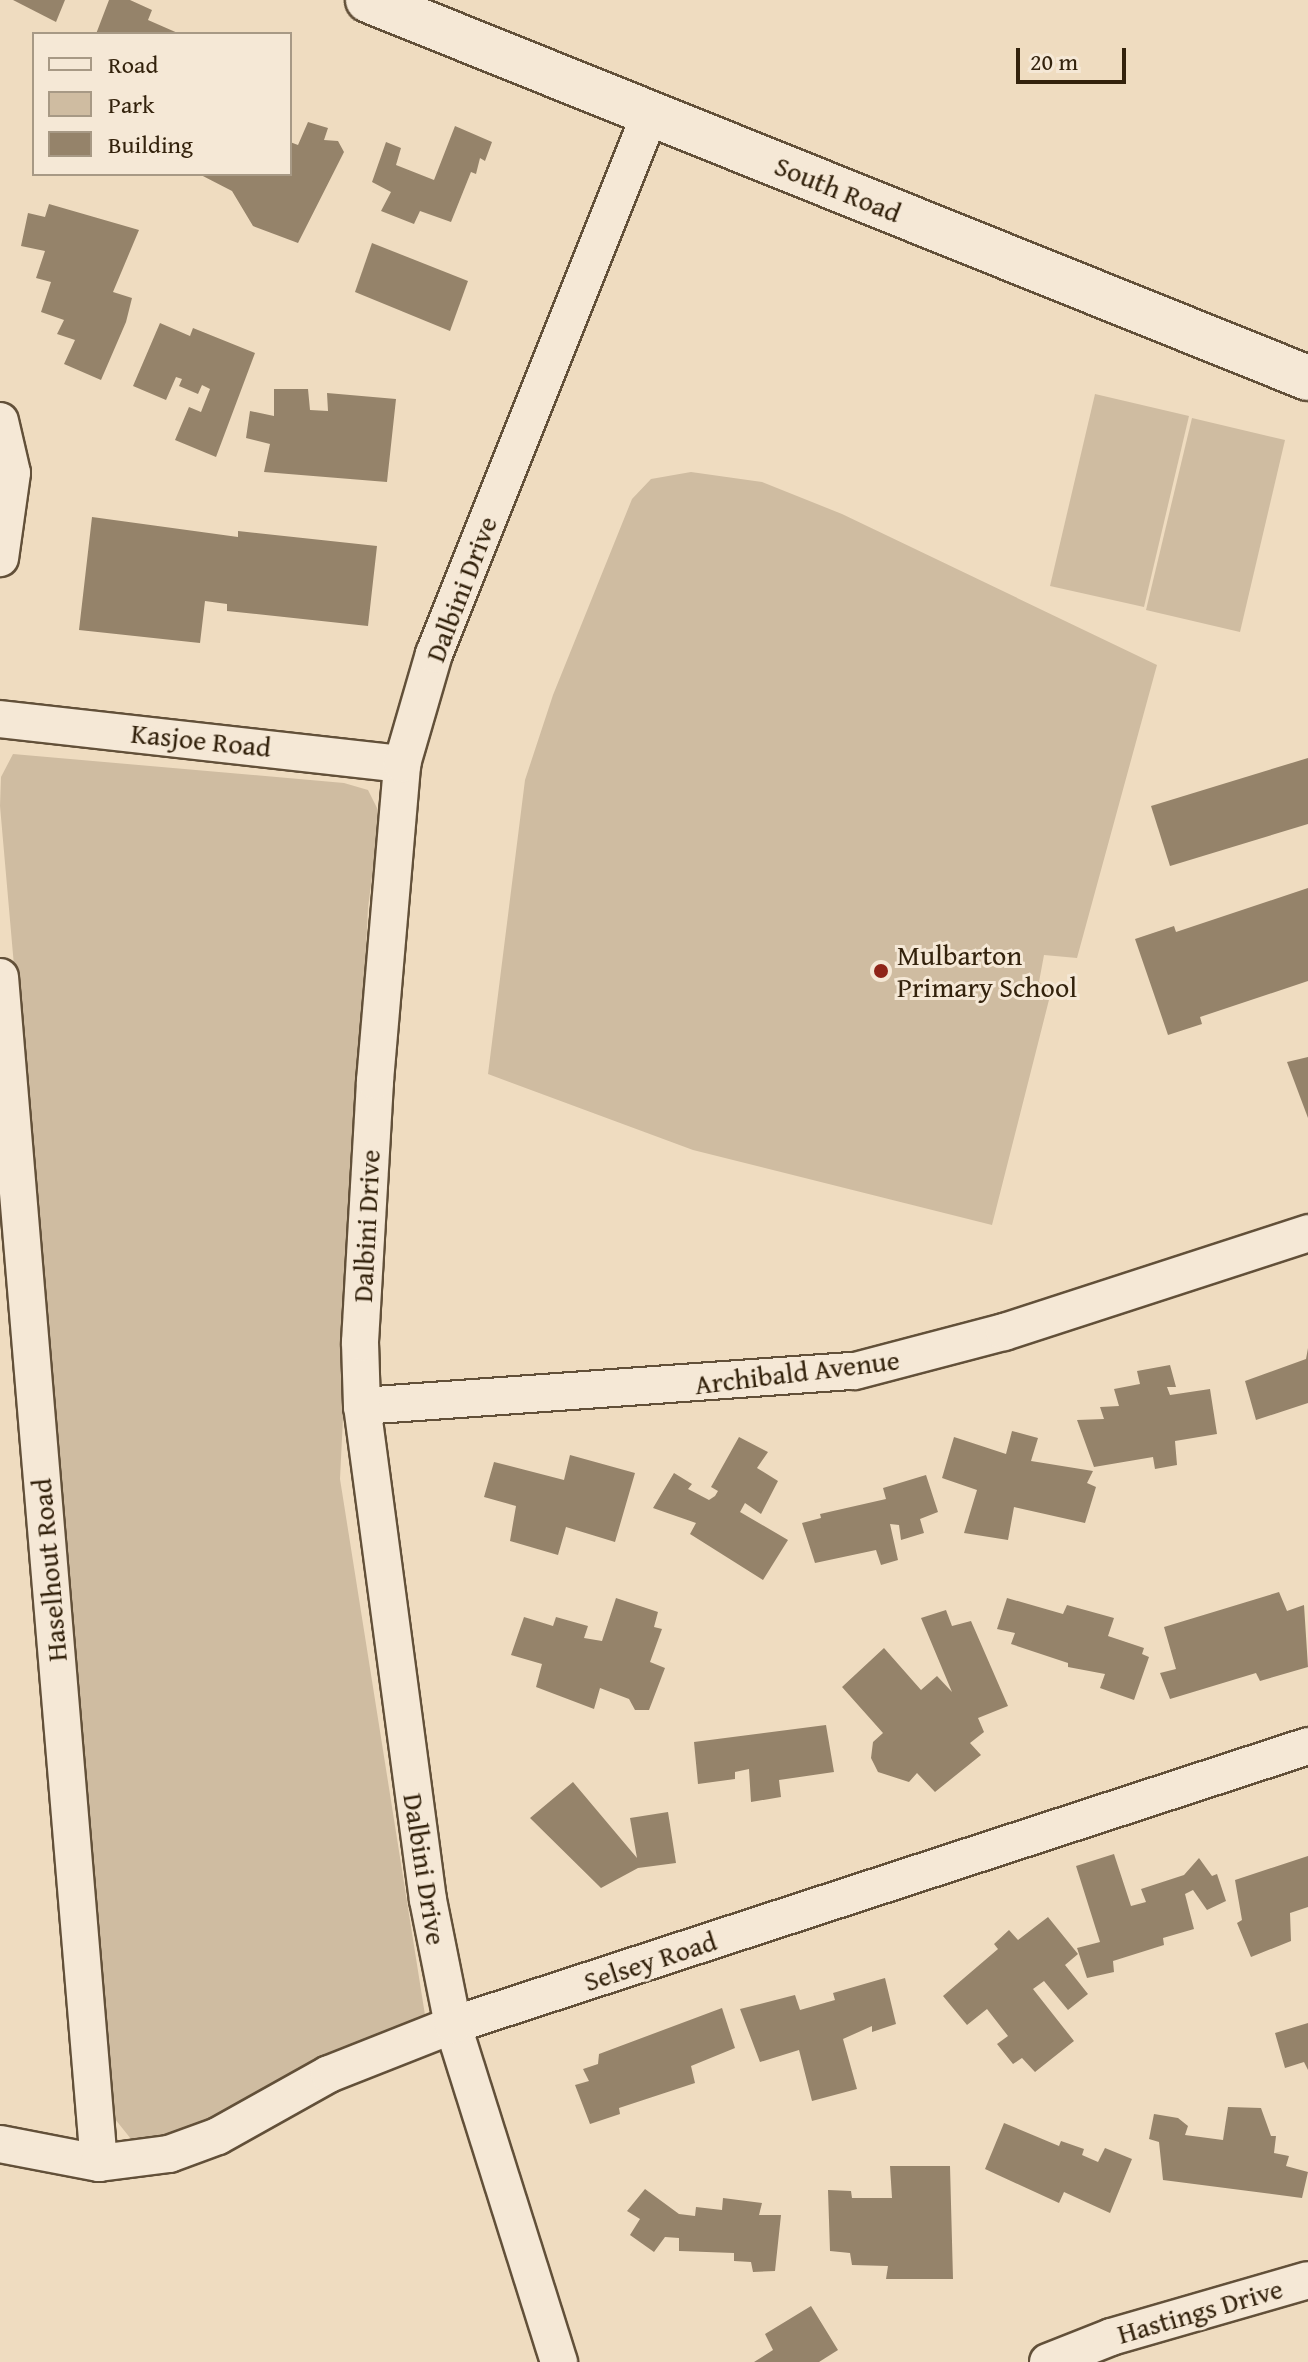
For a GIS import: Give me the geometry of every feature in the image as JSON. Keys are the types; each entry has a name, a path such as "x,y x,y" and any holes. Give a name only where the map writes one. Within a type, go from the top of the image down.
{"street":[{"name":"South Road","path":"368,0 1308,378"},
{"name":"Dalbini Drive","path":"559,2362 453,2025 428,1900 362,1406 368,1186 402,764 434,654 650,114"},
{"path":"0,421 12,473 0,558"},
{"name":"Kasjoe Road","path":"0,719 402,764"},
{"name":"Haselhout Road","path":"0,977 99,2163"},
{"name":"Archibald Avenue","path":"362,1406 855,1371 989,1336 1308,1233"},
{"name":"Selsey Road","path":"0,2144 99,2163 190,2147 329,2074 453,2025 1308,1746"},
{"name":"Hastings Drive","path":"1048,2362 1111,2337 1308,2280"}],"green space":[{"path":"1095,394 1189,416 1144,607 1050,586"},
{"path":"1192,418 1285,440 1240,632 1146,610"},
{"path":"691,472 762,482 842,514 1157,665 1077,958 1044,955 1039,982 1052,988 992,1225 693,1150 488,1074 525,780 553,695 632,499 651,479"},
{"path":"13,754 344,783 368,790 380,814 368,908 340,1479 425,2015 225,2129 151,2146 131,2139 115,2119 0,806 1,777"}],"building":[{"path":"13,0 65,0 56,22"},
{"path":"109,0 130,0 152,10 148,20 175,32 97,32"},
{"path":"308,122 328,128 324,140 338,141 344,152 298,243 253,226 232,191 203,176 292,176 292,143 298,145"},
{"path":"455,126 492,142 485,161 480,158 476,174 471,172 451,222 420,211 414,224 381,211 391,192 372,182 386,142 401,148 396,165 434,180"},
{"path":"49,204 139,230 113,292 132,298 126,322 101,380 64,364 75,340 57,334 64,320 41,312 51,282 36,278 45,251 21,246 28,213 45,217"},
{"path":"372,243 468,281 450,331 355,292"},
{"path":"160,323 190,336 193,328 255,353 216,457 175,440 189,407 201,412 210,389 202,385 198,394 179,386 182,379 176,377 166,400 133,386"},
{"path":"274,389 308,389 310,410 328,411 327,393 396,399 387,482 264,472 270,444 246,438 250,411 274,416"},
{"path":"92,517 238,537 238,531 377,546 368,626 227,611 227,604 205,601 200,643 79,630"},
{"path":"1308,758 1308,824 1170,866 1151,806"},
{"path":"1308,888 1308,981 1200,1017 1202,1024 1168,1035 1135,939 1174,926 1176,932"},
{"path":"1308,1057 1308,1118 1287,1062"},
{"path":"1308,1348 1308,1403 1256,1420 1245,1381 1306,1359"},
{"path":"1170,1365 1176,1387 1167,1387 1170,1395 1210,1389 1217,1434 1175,1441 1177,1465 1155,1469 1153,1457 1094,1467 1077,1420 1104,1419 1100,1407 1119,1406 1114,1389 1140,1384 1137,1371"},
{"path":"1012,1431 1038,1438 1031,1461 1093,1471 1087,1483 1096,1487 1085,1523 1014,1507 1008,1540 964,1533 977,1490 942,1478 954,1437 1006,1454"},
{"path":"739,1437 768,1452 757,1468 778,1481 761,1514 745,1503 740,1512 788,1540 763,1580 690,1534 696,1523 653,1508 674,1473 692,1484 688,1489 709,1500 715,1496 718,1491 711,1487"},
{"path":"570,1455 635,1473 615,1542 566,1527 558,1555 510,1541 516,1506 484,1497 494,1462 564,1480"},
{"path":"926,1475 938,1512 920,1519 924,1533 901,1540 899,1525 890,1524 898,1560 881,1565 876,1550 815,1563 802,1523 821,1518 820,1514 886,1499 883,1488"},
{"path":"1279,1592 1287,1611 1304,1605 1308,1667 1260,1681 1256,1673 1170,1699 1160,1673 1176,1669 1164,1627"},
{"path":"616,1598 658,1612 654,1627 662,1629 650,1662 665,1668 649,1710 635,1710 629,1699 600,1688 594,1709 536,1687 542,1664 511,1655 524,1617 553,1626 556,1617 588,1626 584,1638 602,1641"},
{"path":"1007,1598 1063,1614 1067,1605 1114,1618 1108,1636 1144,1648 1142,1654 1149,1657 1134,1700 1100,1688 1105,1674 1068,1667 1068,1663 1011,1644 1015,1633 997,1629"},
{"path":"946,1610 952,1626 971,1621 1008,1706 978,1718 984,1732 970,1743 981,1755 935,1792 917,1773 909,1782 878,1772 871,1758 873,1742 883,1733 842,1687 884,1648 921,1690 937,1676 952,1692 921,1618"},
{"path":"826,1725 834,1772 779,1780 781,1797 751,1802 749,1769 735,1772 735,1779 698,1784 694,1742"},
{"path":"573,1782 637,1858 630,1818 668,1812 676,1863 638,1868 601,1888 530,1818"},
{"path":"1114,1854 1131,1906 1146,1902 1141,1889 1184,1875 1199,1858 1212,1876 1217,1874 1226,1901 1207,1910 1193,1890 1185,1894 1194,1929 1163,1938 1164,1945 1113,1961 1114,1972 1087,1978 1077,1948 1100,1942 1076,1866"},
{"path":"1308,1856 1308,1907 1290,1913 1291,1941 1251,1957 1237,1923 1242,1920 1235,1880"},
{"path":"1048,1917 1078,1954 1065,1965 1088,1994 1068,2010 1044,1981 1033,1989 1074,2041 1035,2072 1022,2058 1013,2064 997,2044 1008,2036 987,2009 967,2025 943,1996 998,1949 994,1944 1009,1930 1018,1940"},
{"path":"885,1978 896,2024 872,2032 872,2026 843,2039 857,2089 812,2101 799,2050 760,2062 740,2009 795,1995 800,2010 835,2000 833,1993"},
{"path":"722,2008 735,2048 691,2066 695,2083 619,2108 620,2114 590,2124 575,2085 589,2081 583,2069 598,2064 599,2054"},
{"path":"1308,2023 1308,2070 1304,2062 1285,2068 1275,2033"},
{"path":"1228,2107 1261,2108 1271,2136 1276,2136 1274,2153 1289,2156 1286,2166 1308,2172 1302,2198 1163,2180 1159,2142 1149,2139 1154,2114 1178,2118 1188,2126 1185,2135 1223,2140"},
{"path":"1004,2123 1059,2146 1061,2141 1084,2149 1082,2155 1098,2162 1105,2148 1132,2159 1110,2213 1064,2192 1059,2203 985,2169"},
{"path":"890,2166 950,2166 953,2279 886,2279 888,2266 852,2265 850,2253 830,2251 828,2190 851,2191 852,2198 892,2198"},
{"path":"645,2189 679,2214 695,2216 696,2207 722,2210 723,2198 762,2203 759,2215 781,2215 775,2271 753,2272 751,2262 734,2261 734,2253 679,2251 679,2238 665,2237 654,2252 630,2235 640,2219 627,2211"},
{"path":"811,2306 838,2350 819,2362 754,2362 773,2350 765,2334"}],"place":[{"name":"Mulbarton Primary School","path":"881,971"}]}
